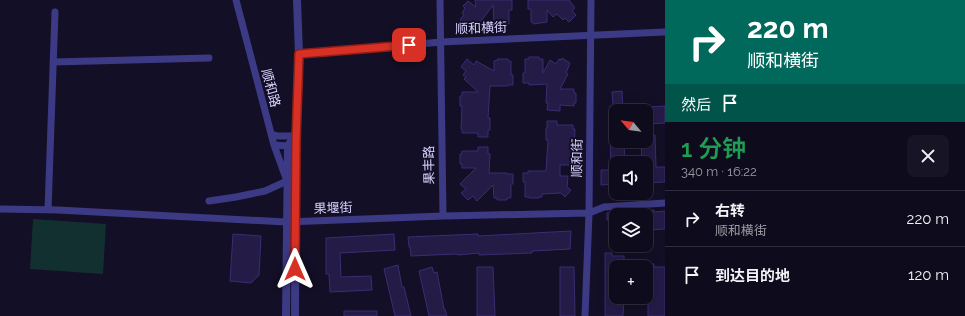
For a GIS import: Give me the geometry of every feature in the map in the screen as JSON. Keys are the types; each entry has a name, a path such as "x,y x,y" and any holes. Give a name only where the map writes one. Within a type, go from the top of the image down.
{"street":[{"name":"顺和路","path":"236,0 274,145 287,181"},
{"name":"顺和路","path":"295,316 296,141 298,131 299,54 297,0"},
{"path":"440,0 441,42"},
{"name":"顺和街","path":"586,316 589,213 591,0"},
{"path":"48,210 55,12"},
{"name":"顺和横街","path":"299,54 441,42 665,32"},
{"name":"果丰路","path":"441,42 440,114 443,216"},
{"path":"53,62 209,58"},
{"path":"271,134 278,136 292,136 298,131"},
{"path":"288,146 298,131"},
{"path":"274,145 288,146 296,141"},
{"name":"顺和路","path":"286,316 288,146"},
{"path":"209,200 236,197 265,191 287,181"},
{"name":"果堰街","path":"0,209 286,222 443,216 589,213 604,207 665,203"}],"green space":[{"path":"33,219 106,224 103,274 30,269"}],"building":[{"path":"475,0 512,0 512,10 509,10 509,24 494,25 493,5 481,21 477,22 476,25 471,21 467,26 460,20 464,14 462,13 465,8 463,6 468,1 476,7"},
{"path":"528,0 569,0 575,8 572,11 576,15 569,22 565,18 563,20 557,14 553,17 547,10 547,22 533,24 533,22 531,22 531,9 528,9"},
{"path":"529,57 539,57 539,59 543,59 543,73 550,60 556,64 559,59 561,60 562,58 570,63 566,73 568,74 560,89 574,89 574,93 576,93 576,103 574,103 574,106 560,105 560,111 547,110 547,84 529,85 529,83 523,83 525,59 529,59"},
{"path":"467,59 474,65 476,61 494,71 494,61 498,60 497,59 508,59 508,61 511,61 513,85 490,86 488,118 490,118 490,130 488,130 488,137 478,137 478,133 462,133 462,106 460,106 460,96 462,96 462,92 478,92 464,79 466,77 463,75 466,71 461,67"},
{"path":"622,91 623,104 613,104 612,92"},
{"path":"665,106 665,123 653,124 653,107"},
{"path":"547,121 557,121 557,125 573,125 573,129 575,129 574,152 576,152 576,162 574,162 574,165 560,165 560,176 568,176 567,187 571,190 565,197 561,193 542,194 542,197 539,198 525,197 525,182 523,182 523,173 528,173 528,171 546,171 548,140 546,140"},
{"path":"653,135 655,135 656,167 665,167 665,182 653,183 653,156 642,156 641,148 653,148"},
{"path":"478,147 488,147 488,154 490,154 489,173 513,174 511,198 507,198 507,200 497,200 497,198 494,198 493,185 477,201 473,196 468,200 461,193 466,189 460,184 476,168 462,168 462,164 460,164 460,154 462,154 462,151 478,151"},
{"path":"610,148 624,148 625,156 611,156"},
{"path":"601,170 609,170 609,184 601,185"},
{"path":"653,210 654,212 665,211 665,229 653,230"},
{"path":"607,213 609,213 609,220 607,220"},
{"path":"571,231 570,249 532,251 532,253 479,255 479,253 411,256 408,237 478,234 478,236"},
{"path":"233,234 261,236 259,275 251,283 230,281"},
{"path":"394,234 395,250 340,253 341,277 371,276 372,290 330,292 329,274 326,274 326,238"},
{"path":"605,253 612,253 612,256 624,256 624,260 609,260 609,304 624,304 623,316 605,316"},
{"path":"654,264 654,267 665,267 665,316 648,316 648,304 653,304"},
{"path":"398,265 402,287 404,287 411,316 395,316 384,269"},
{"path":"432,267 434,273 437,272 444,309 447,316 429,316 419,271"},
{"path":"477,267 493,267 495,316 477,316"},
{"path":"560,267 574,267 575,316 560,316"},
{"path":"344,311 377,311 377,316 344,316"}],"route":[{"path":"295,269 296,141 298,131 299,54 409,45"}]}
